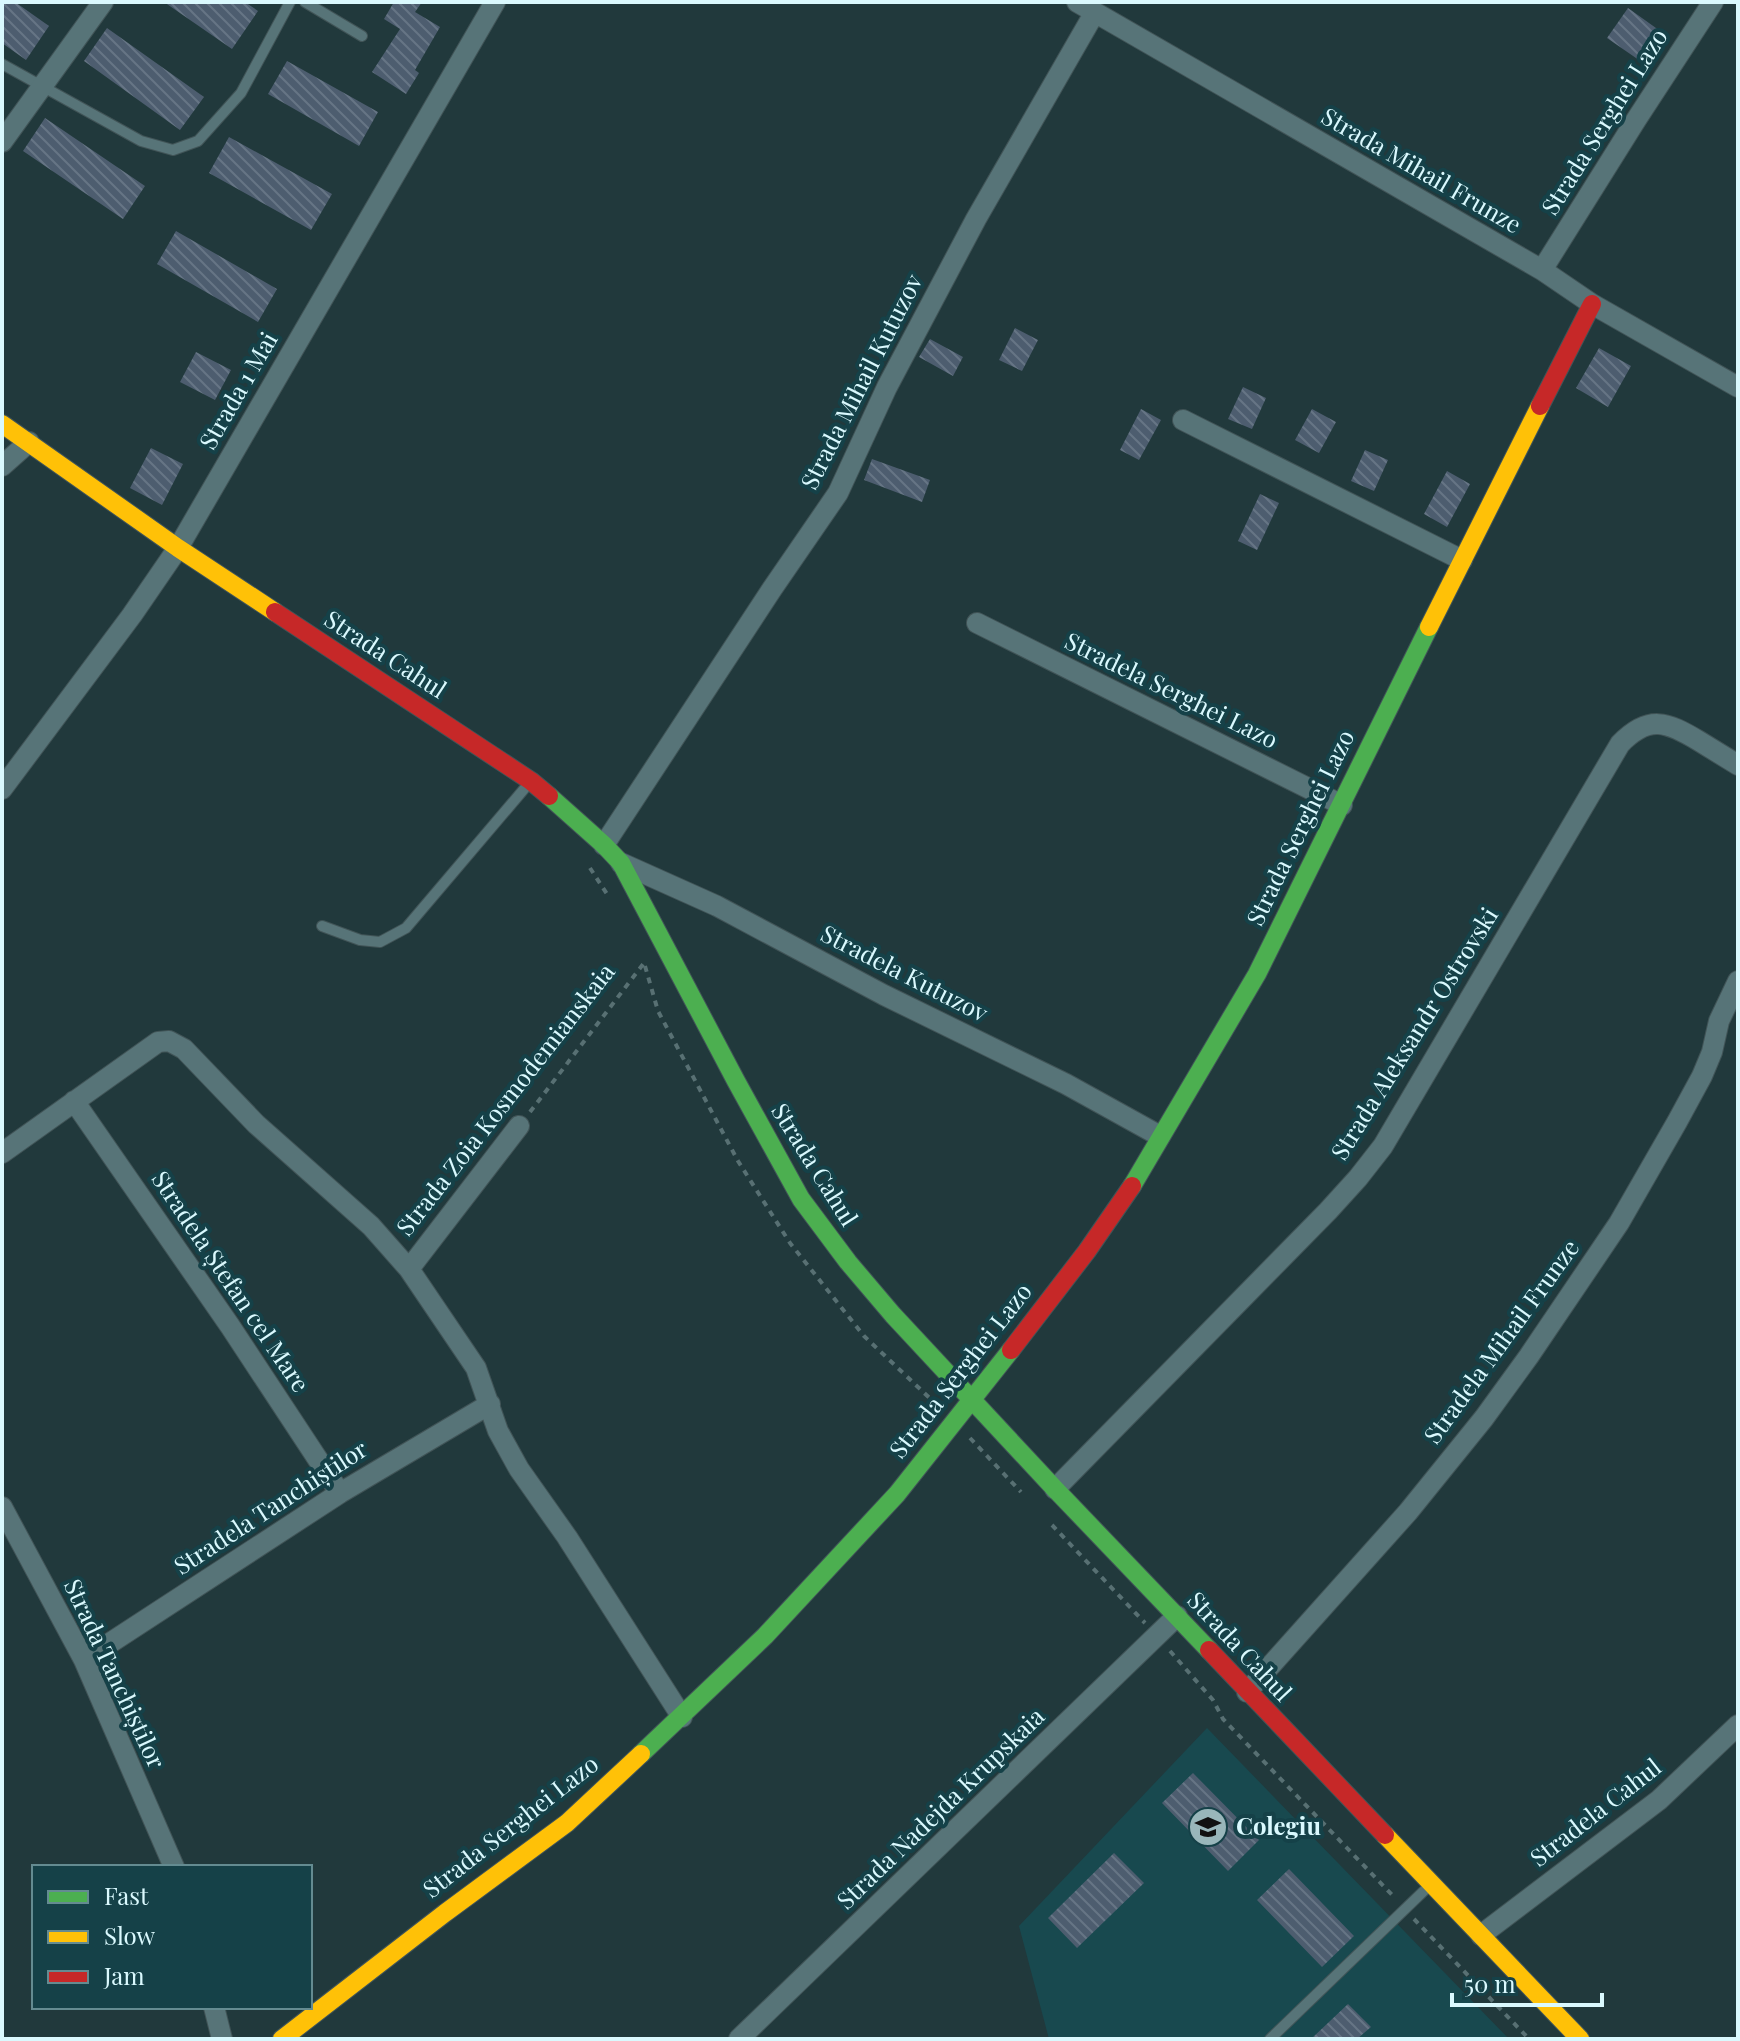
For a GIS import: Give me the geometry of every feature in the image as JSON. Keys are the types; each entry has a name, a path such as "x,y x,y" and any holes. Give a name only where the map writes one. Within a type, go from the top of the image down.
{"main road":[{"name":"Strada Serghei Lazo","path":"282,2039 567,1823 765,1636 897,1494 1087,1251 1130,1189 1257,974 1592,304"},
{"name":"Strada Cahul","path":"2,424 178,548 531,781 604,845 621,863 801,1199 848,1262 893,1315 1055,1489 1580,2039"}],"street":[{"path":"2,142 103,2"},
{"name":"Strada 1 Mai","path":"2,789 178,548 495,2"},
{"name":"Strada Serghei Lazo","path":"1542,270 1713,2"},
{"name":"Strada Mihail Frunze","path":"1086,7 1738,387"},
{"name":"Strada Mihail Kutuzov","path":"604,845 838,493 887,387 1086,7"},
{"path":"1183,420 1462,560"},
{"path":"2,466 29,442"},
{"name":"Stradela Serghei Lazo","path":"977,623 1342,805"},
{"name":"Strada Aleksandr Ostrovski","path":"1055,1489 1328,1211 1383,1146 1620,744 1644,726 1675,726 1738,765"},
{"name":"Stradela Kutuzov","path":"621,863 717,906 884,995 1066,1084 1160,1136"},
{"name":"Stradela Mihail Frunze","path":"1247,1692 1408,1512 1484,1418 1529,1356 1619,1223 1677,1122 1702,1076 1712,1052 1719,1021 1738,981"},
{"name":"Strada Zoia Kosmodemianskaia","path":"74,1101 158,1042 169,1041 184,1049 256,1124 371,1226 409,1269 476,1368 498,1431 519,1469 567,1537 682,1717"},
{"path":"2,1153 74,1101"},
{"name":"Stradela Ștefan cel Mare","path":"74,1101 230,1326 340,1493"},
{"name":"Strada Zoia Kosmodemianskaia","path":"409,1269 519,1126"},
{"name":"Stradela Tanchiștilor","path":"84,1660 340,1493 490,1404"},
{"name":"Strada Tanchiștilor","path":"2,1507 84,1660 173,1865"},
{"name":"Strada Nadejda Krupskaia","path":"739,2039 1177,1616"},
{"name":"Stradela Cahul","path":"1481,1935 1659,1800 1738,1725"},
{"path":"214,2009 222,2039"}],"lane":[{"path":"2,64 141,141 173,150 198,141 241,93 290,2"},
{"path":"305,2 362,36"},
{"path":"322,926 360,940 380,942 406,928 531,781"},
{"path":"1270,2039 1432,1884"}],"path":[{"name":"Strada Zoia Kosmodemianskaia","path":"519,1126 644,963"}],"shaded area":[{"name":"Colegiu","path":"1207,1728 1509,2039 1049,2039 1019,1926"}],"building":[{"path":"2,2 15,2 49,26 26,60 2,43"},
{"path":"164,2 245,2 258,11 232,49"},
{"path":"394,2 422,2 415,12 440,27 415,70 419,73 406,94 372,72 400,29 384,19"},
{"path":"1628,8 1670,38 1649,67 1607,38"},
{"path":"107,28 204,97 180,130 84,61"},
{"path":"287,61 378,112 359,146 268,94"},
{"path":"45,118 145,186 123,219 23,151"},
{"path":"229,137 332,194 311,230 209,173"},
{"path":"176,231 277,289 258,322 157,264"},
{"path":"1015,328 1038,340 1022,371 999,360"},
{"path":"930,339 963,357 953,376 919,357"},
{"path":"1599,348 1631,366 1608,407 1576,388"},
{"path":"196,352 231,370 215,400 180,382"},
{"path":"1243,387 1266,398 1252,429 1228,419"},
{"path":"1141,409 1161,420 1139,460 1120,450"},
{"path":"1312,409 1336,422 1319,453 1295,440"},
{"path":"151,448 183,464 162,505 130,488"},
{"path":"1365,450 1388,460 1374,491 1351,481"},
{"path":"872,459 930,480 922,502 864,480"},
{"path":"1447,471 1470,484 1447,527 1424,514"},
{"path":"1260,494 1279,503 1257,550 1238,541"},
{"path":"1193,1773 1259,1840 1228,1871 1162,1803"},
{"path":"1114,1853 1144,1883 1077,1948 1048,1918"},
{"path":"1289,1869 1354,1936 1322,1967 1257,1900"},
{"path":"1348,2004 1371,2027 1357,2039 1311,2039"}],"traffic: fast":[{"path":"1132,1186 1257,974 1429,627"},
{"path":"549,796 621,863 801,1199 848,1262 893,1315 1209,1650"},
{"path":"641,1754 765,1636 897,1494 1011,1350"}],"traffic: slow":[{"path":"1429,627 1540,406"},
{"path":"2,424 275,612"},
{"path":"282,2039 567,1823 641,1754"},
{"path":"1385,1835 1580,2039"}],"traffic: jam":[{"path":"1540,406 1592,304"},
{"path":"275,612 531,781 549,796"},
{"path":"1011,1350 1132,1186"},
{"path":"1209,1650 1385,1835"}],"place":[{"name":"Colegiu","path":"1208,1827"}]}
